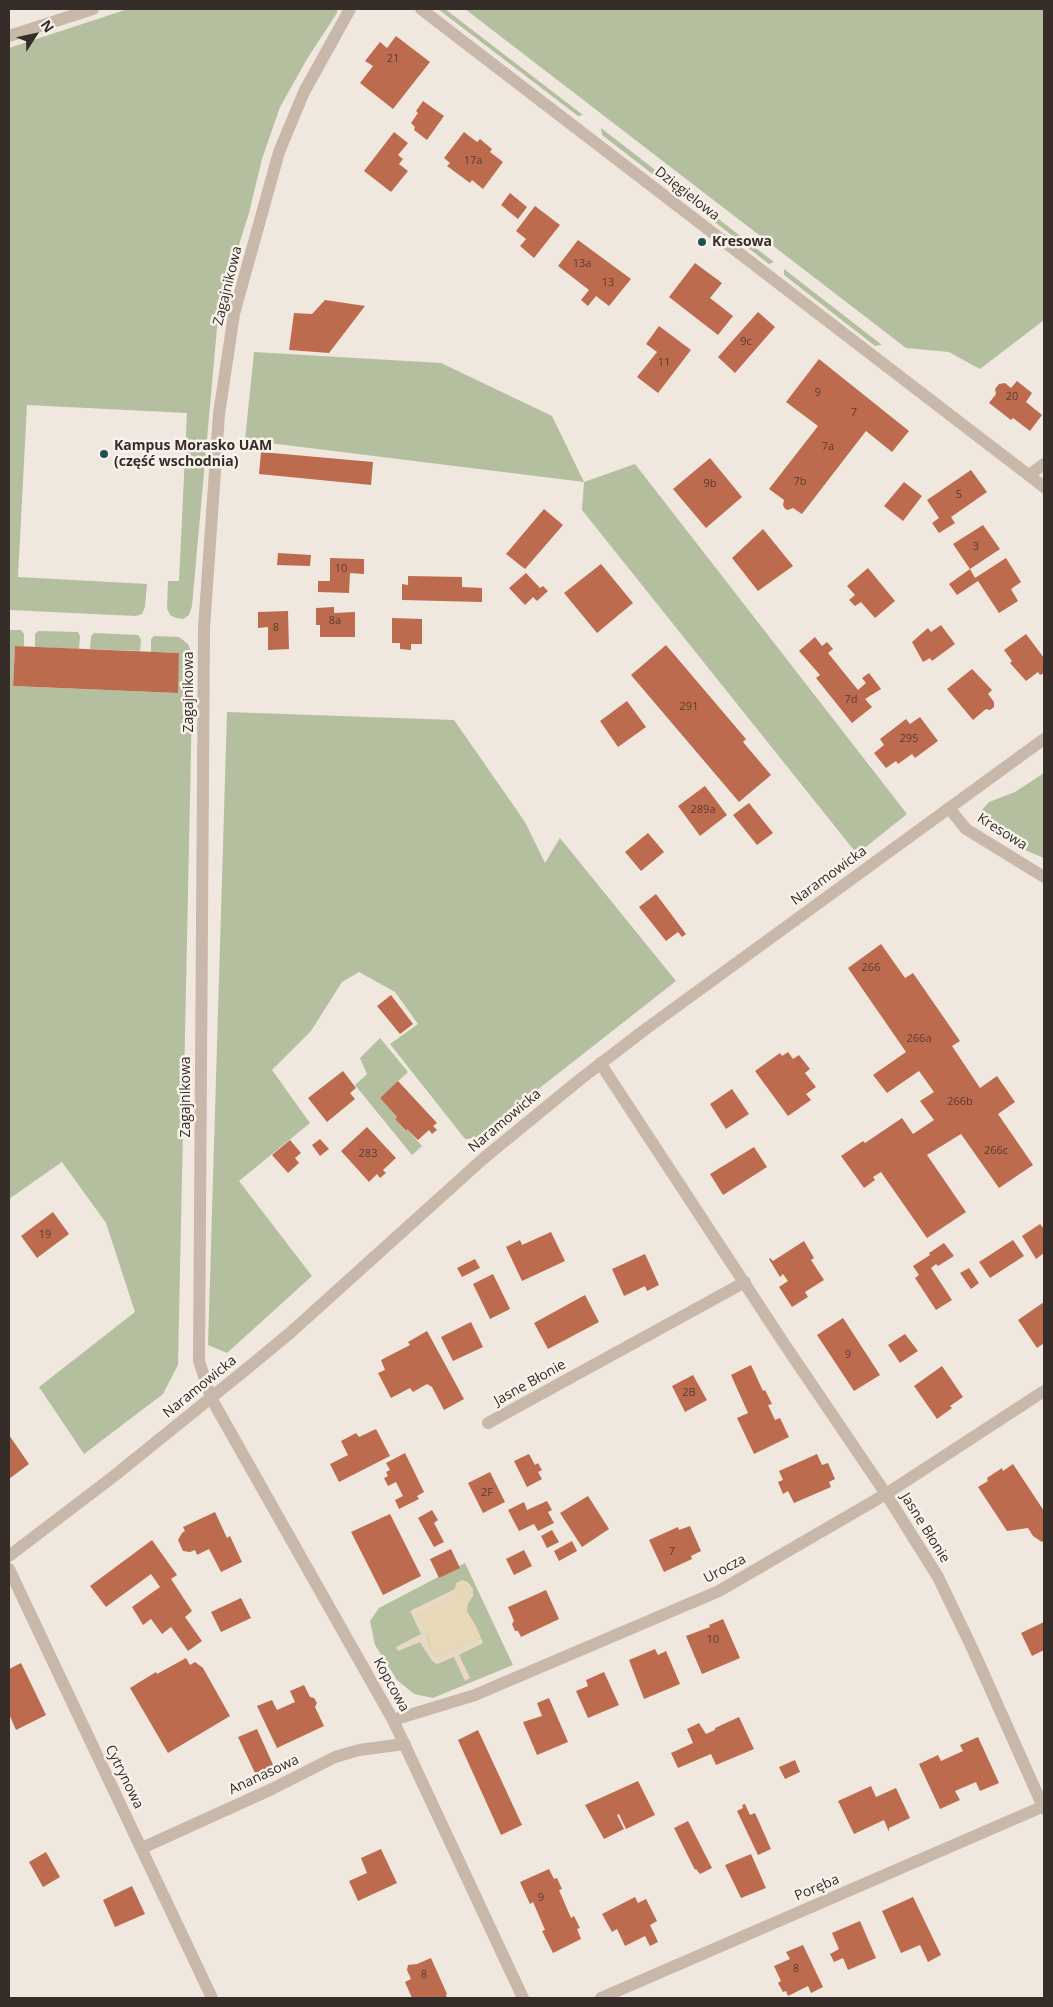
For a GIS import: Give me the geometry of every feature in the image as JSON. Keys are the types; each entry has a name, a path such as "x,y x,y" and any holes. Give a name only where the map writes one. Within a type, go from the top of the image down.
{"street":[{"path":"9,36 93,9"},
{"name":"Zagajnikowa","path":"211,1398 199,1361 204,628 219,414 234,314 279,152 304,92 350,9"},
{"name":"Dzięgielowa","path":"421,9 1044,487"},
{"path":"1029,475 1044,464"},
{"name":"Naramowicka","path":"9,1556 114,1476 290,1333 484,1158 600,1063 1044,739"},
{"name":"Kresowa","path":"949,808 966,829 1044,877"},
{"name":"Jasne Błonie","path":"600,1063 745,1282 784,1345 886,1494 938,1577 1044,1807"},
{"name":"Jasne Błonie","path":"488,1423 745,1282"},
{"name":"Urocza","path":"393,1720 474,1694 720,1591 886,1494 1044,1391"},
{"name":"Kopcowa","path":"211,1398 393,1720 521,1998"},
{"name":"Cytrynowa","path":"9,1570 212,1998"},
{"name":"Ananasowa","path":"142,1848 272,1789 335,1757 359,1750 405,1744"},
{"name":"Poręba","path":"601,1998 1044,1807"}],"green space":[{"name":"Kampus Morasko UAM (część wschodnia)","path":"128,9 337,9 337,13 307,59 280,107 262,159 249,213 231,270 217,328 192,606 189,615 183,619 176,618 170,615 167,608 168,581 179,581 187,413 27,405 18,577 147,584 145,607 142,614 136,616 9,610 9,48"},
{"path":"438,9 445,9 583,115 578,116"},
{"path":"465,9 1044,9 1044,320 980,369 949,352 906,348"},
{"path":"601,128 774,262 769,264 602,135"},
{"path":"784,269 882,345 875,346 784,275"},
{"path":"254,352 441,363 552,416 584,482 245,440"},
{"path":"635,464 907,814 857,854 582,510 584,482"},
{"path":"9,630 21,630 24,634 24,646 15,646 13,686 177,693 179,653 151,652 151,639 154,636 179,637 188,644 193,656 178,1365 163,1394 84,1454 39,1387 135,1312 106,1223 62,1162 9,1199"},
{"path":"38,631 78,632 80,636 79,649 35,647 35,634"},
{"path":"94,633 138,635 141,639 140,651 90,649 91,636"},
{"path":"227,712 454,720 525,822 545,863 560,838 676,981 476,1138 465,1139 390,1044 418,1024 395,992 359,972 342,982 311,1031 272,1070 310,1123 239,1181 312,1276 227,1353 208,1345"},
{"path":"1044,773 1044,858 1015,846 987,827 982,810 989,802 1015,792"},
{"path":"380,1038 408,1072 380,1098 397,1117 395,1119 405,1131 407,1129 422,1146 412,1155 355,1085 367,1074 360,1058"},
{"path":"465,1563 513,1665 433,1698 414,1694 397,1680 375,1645 370,1621 379,1608"}],"sand":[{"path":"462,1580 468,1582 473,1589 473,1596 468,1604 467,1611 481,1638 437,1658 430,1647 428,1637 417,1615 418,1612 457,1593 455,1589 456,1583"}],"shaded area":[{"path":"455,1589 457,1594 419,1612 417,1615 426,1632 430,1647 437,1658 481,1638 483,1643 459,1655 470,1678 465,1681 454,1657 437,1664 432,1661 420,1642 398,1651 396,1647 421,1634 410,1611"}],"building":[{"path":"396,36 430,62 393,109 360,83 373,66 365,61 380,42 387,48"},
{"path":"423,101 444,116 427,140 414,130 415,127 411,123"},
{"path":"394,132 408,143 398,155 403,159 399,164 408,171 391,192 364,171"},
{"path":"464,132 477,142 480,139 492,149 490,152 503,162 483,189 472,180 470,183 447,166 450,163 444,158"},
{"path":"510,193 527,207 518,219 501,205"},
{"path":"535,206 560,225 534,258 520,246 526,239 516,231"},
{"path":"578,240 631,279 609,306 596,296 588,306 581,300 589,290 558,266"},
{"path":"695,263 722,283 710,298 733,316 718,335 669,297"},
{"path":"325,300 365,306 329,353 289,350 294,313 312,314"},
{"path":"758,312 775,327 735,373 718,357"},
{"path":"659,326 691,350 658,393 637,377 657,352 646,344"},
{"path":"819,359 909,431 892,452 866,431 802,514 793,508 785,509 783,505 784,500 769,489 818,426 786,402"},
{"path":"1017,381 1032,393 1026,402 1042,415 1030,431 1013,418 1011,420 989,403 996,394 995,389 999,384 1005,383 1011,388"},
{"path":"261,452 373,462 371,485 259,474"},
{"path":"710,458 742,497 706,528 673,489"},
{"path":"971,470 987,492 951,517 955,523 939,533 932,523 939,518 927,500"},
{"path":"904,482 922,496 903,521 884,506"},
{"path":"544,509 563,525 525,569 506,554"},
{"path":"983,525 1000,549 970,569 953,544"},
{"path":"763,529 793,566 758,591 732,558"},
{"path":"278,553 311,555 310,566 277,565"},
{"path":"330,558 364,559 364,574 350,573 349,593 318,592 318,581 330,581"},
{"path":"1006,558 1021,582 1011,589 1018,601 999,613 978,581 957,595 949,584 970,569 975,578"},
{"path":"601,564 633,603 597,633 564,593"},
{"path":"868,568 895,601 875,618 861,602 855,606 849,600 855,595 847,586"},
{"path":"526,573 540,588 543,586 548,591 537,601 533,597 525,605 509,588"},
{"path":"408,576 462,577 462,587 482,588 482,602 402,600 402,584 408,585"},
{"path":"334,607 334,613 355,612 355,637 320,637 320,625 316,625 316,608"},
{"path":"288,611 289,649 268,650 268,627 258,628 258,612"},
{"path":"392,618 422,619 422,644 411,644 411,650 400,649 400,643 392,643"},
{"path":"941,625 955,644 932,661 930,658 923,662 912,642 928,628 931,632"},
{"path":"1026,634 1044,658 1044,673 1040,675 1038,672 1026,681 1010,663 1012,661 1004,650"},
{"path":"815,637 822,646 827,642 833,649 828,653 858,690 866,683 862,678 869,673 881,689 865,699 872,707 852,723 816,678 820,675 799,651"},
{"path":"666,645 746,739 743,742 771,775 739,802 631,675"},
{"path":"15,646 179,653 178,693 13,686"},
{"path":"972,669 992,690 988,694 994,702 994,707 990,710 986,709 973,720 947,689"},
{"path":"627,701 646,727 618,747 600,721"},
{"path":"920,717 938,741 915,758 912,754 898,764 896,761 886,768 874,753 884,745 880,739 906,719 910,724"},
{"path":"705,786 727,815 700,836 678,806"},
{"path":"749,803 773,833 757,845 733,815"},
{"path":"648,833 664,852 641,871 625,852"},
{"path":"656,894 686,934 682,937 678,932 666,941 639,907"},
{"path":"881,944 905,978 913,973 960,1041 952,1046 980,1088 997,1076 1015,1102 998,1114 1033,1165 999,1188 961,1134 927,1155 966,1212 927,1238 881,1172 873,1177 875,1180 864,1188 841,1156 863,1141 865,1143 902,1118 913,1134 934,1120 920,1101 934,1092 919,1071 887,1093 873,1075 906,1052 848,968"},
{"path":"391,995 413,1024 400,1034 377,1006"},
{"path":"788,1052 793,1059 799,1055 810,1069 805,1073 816,1087 806,1094 811,1100 788,1116 755,1071 780,1053 782,1056"},
{"path":"343,1071 356,1088 350,1093 355,1099 327,1122 308,1098"},
{"path":"398,1081 437,1123 433,1126 437,1130 432,1134 429,1130 418,1140 395,1119 397,1117 380,1098"},
{"path":"732,1089 749,1114 726,1129 710,1104"},
{"path":"367,1127 396,1158 383,1170 386,1173 380,1178 377,1174 369,1182 341,1151"},
{"path":"320,1139 329,1149 320,1156 312,1145"},
{"path":"290,1140 301,1153 295,1158 299,1163 288,1173 272,1155"},
{"path":"754,1147 767,1167 723,1195 710,1174"},
{"path":"53,1212 69,1234 37,1258 21,1236"},
{"path":"1040,1224 1044,1229 1044,1253 1036,1259 1022,1236"},
{"path":"551,1232 565,1261 522,1281 506,1247 520,1240 522,1245"},
{"path":"1013,1240 1024,1256 990,1278 979,1262"},
{"path":"804,1241 814,1258 811,1260 824,1280 805,1292 808,1297 792,1307 779,1287 788,1281 783,1274 780,1277 769,1259 773,1261"},
{"path":"944,1243 954,1256 931,1268 952,1300 936,1310 915,1278 919,1275 913,1266"},
{"path":"645,1254 659,1285 647,1291 645,1286 624,1296 612,1269"},
{"path":"475,1259 480,1268 462,1277 457,1268"},
{"path":"969,1268 979,1283 971,1289 960,1273"},
{"path":"493,1274 510,1309 490,1319 473,1284"},
{"path":"585,1295 599,1322 548,1349 534,1323"},
{"path":"1044,1302 1044,1343 1037,1348 1018,1320"},
{"path":"843,1318 880,1375 854,1391 817,1335"},
{"path":"471,1322 483,1347 453,1361 441,1337"},
{"path":"427,1331 464,1399 444,1410 432,1387 427,1384 413,1392 410,1388 391,1398 378,1373 385,1370 381,1360 410,1345 408,1342"},
{"path":"905,1334 918,1351 900,1363 888,1345"},
{"path":"751,1365 763,1391 765,1390 772,1404 768,1405 775,1420 780,1418 789,1437 754,1454 737,1418 748,1413 731,1375"},
{"path":"942,1366 963,1397 950,1406 952,1408 937,1419 914,1386"},
{"path":"693,1375 707,1400 685,1412 672,1386"},
{"path":"376,1429 390,1456 339,1482 330,1464 348,1455 341,1441 356,1433 359,1437"},
{"path":"9,1435 29,1464 9,1479"},
{"path":"405,1453 424,1492 417,1496 419,1499 399,1509 395,1500 403,1496 396,1482 388,1486 384,1478 388,1476 386,1472 390,1470 386,1463"},
{"path":"529,1454 535,1465 538,1463 542,1470 538,1472 542,1479 527,1487 514,1461"},
{"path":"817,1454 822,1465 828,1463 835,1479 829,1482 831,1487 794,1503 788,1491 783,1494 778,1482 783,1480 779,1471"},
{"path":"1013,1464 1044,1511 1044,1540 1042,1542 1033,1536 1028,1528 1007,1531 978,1487 988,1481 987,1478 1002,1468 1003,1471"},
{"path":"490,1472 505,1502 483,1513 468,1483"},
{"path":"588,1496 609,1529 582,1547 560,1513"},
{"path":"547,1501 552,1510 548,1512 554,1523 538,1531 534,1524 519,1531 508,1510 524,1502 527,1510"},
{"path":"432,1510 438,1520 434,1523 444,1542 434,1547 418,1518"},
{"path":"215,1512 227,1538 230,1536 242,1562 221,1572 209,1549 197,1555 195,1550 190,1552 183,1551 178,1540 185,1531 183,1527"},
{"path":"390,1514 421,1576 383,1595 351,1532"},
{"path":"690,1526 701,1551 691,1556 692,1559 664,1572 649,1540 678,1527 679,1530"},
{"path":"552,1530 559,1542 547,1548 541,1536"},
{"path":"152,1540 177,1575 171,1579 192,1611 185,1617 202,1641 188,1651 171,1627 162,1634 151,1619 143,1625 132,1607 160,1587 151,1574 106,1607 90,1586"},
{"path":"572,1541 577,1551 559,1561 554,1551"},
{"path":"451,1549 460,1568 439,1578 430,1559"},
{"path":"524,1550 532,1566 514,1575 506,1559"},
{"path":"546,1590 559,1619 521,1637 518,1631 515,1631 512,1624 514,1621 508,1607"},
{"path":"241,1598 251,1618 221,1632 211,1612"},
{"path":"723,1619 740,1658 702,1674 686,1636 710,1627 709,1625"},
{"path":"1044,1622 1044,1650 1032,1656 1021,1633"},
{"path":"655,1649 658,1655 666,1651 680,1684 644,1699 629,1660"},
{"path":"186,1658 190,1665 195,1662 203,1668 230,1716 168,1753 130,1688 156,1672 157,1674"},
{"path":"21,1663 46,1715 16,1730 9,1714 9,1669"},
{"path":"604,1672 619,1705 588,1718 576,1691 588,1686 586,1680"},
{"path":"304,1685 310,1697 314,1698 317,1703 315,1707 324,1726 277,1748 257,1706 272,1700 277,1710 295,1702 290,1691"},
{"path":"549,1698 568,1742 537,1755 523,1722 542,1716 537,1703"},
{"path":"739,1717 754,1749 716,1765 711,1754 678,1768 671,1753 693,1743 687,1729 699,1723 706,1734"},
{"path":"257,1729 274,1767 256,1775 238,1737"},
{"path":"478,1730 522,1825 501,1835 458,1740"},
{"path":"978,1737 999,1783 980,1791 976,1782 955,1791 960,1800 940,1809 919,1764 938,1755 941,1761 963,1751 960,1745"},
{"path":"795,1760 800,1772 785,1779 779,1767"},
{"path":"638,1781 655,1815 626,1829 619,1814 617,1815 624,1829 604,1839 585,1805"},
{"path":"871,1786 876,1797 896,1788 910,1818 889,1828 889,1832 884,1820 854,1834 838,1801"},
{"path":"745,1804 750,1815 755,1813 771,1849 758,1855 737,1811 743,1808 742,1805"},
{"path":"688,1821 712,1868 700,1874 695,1870 674,1828"},
{"path":"381,1849 397,1883 358,1901 349,1881 367,1873 361,1858"},
{"path":"46,1852 60,1877 43,1887 29,1862"},
{"path":"751,1854 766,1888 741,1898 725,1865"},
{"path":"549,1869 554,1879 557,1878 562,1889 559,1890 571,1918 574,1916 580,1928 577,1929 581,1939 553,1953 542,1931 545,1930 533,1902 530,1904 520,1882"},
{"path":"132,1886 145,1914 115,1927 103,1900"},
{"path":"635,1897 638,1903 646,1899 657,1921 650,1925 658,1942 650,1946 645,1936 625,1946 617,1929 612,1932 602,1914"},
{"path":"913,1897 941,1955 928,1962 920,1945 901,1953 882,1911"},
{"path":"860,1921 876,1958 848,1970 843,1958 834,1962 830,1954 839,1949 832,1933"},
{"path":"803,1945 823,1987 811,1993 808,1986 788,1996 786,1991 783,1992 778,1983 781,1981 774,1966 790,1959 786,1952"},
{"path":"431,1958 447,1998 412,1998 405,1982 411,1979 407,1970 408,1965 417,1964"}],"place":[{"name":"Kresowa","path":"702,242"},
{"name":"Kampus Morasko UAM (część wschodnia)","path":"104,454"}]}
